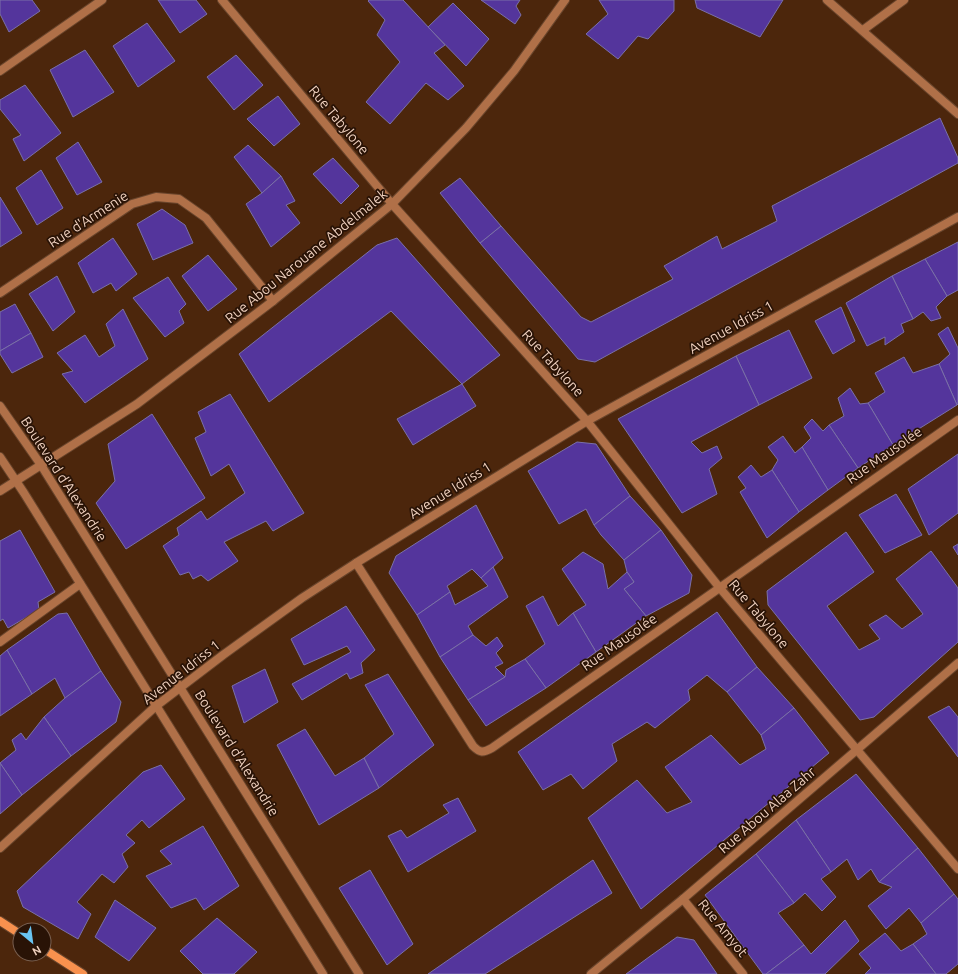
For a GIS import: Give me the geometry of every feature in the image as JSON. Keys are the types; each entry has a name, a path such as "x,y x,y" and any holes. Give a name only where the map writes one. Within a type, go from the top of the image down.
{"main road":[{"path":"0,921 12,929"},
{"path":"52,954 83,974"}],"street":[{"path":"0,70 102,0"},
{"name":"Rue Tabylone","path":"222,0 392,204 587,421 720,587 958,869"},
{"name":"Rue Abou Narouane Abdelmalek","path":"0,491 137,404 273,301 392,204 466,128 514,71 565,0"},
{"path":"827,0 958,114"},
{"path":"863,30 904,0"},
{"name":"Rue d'Armenie","path":"0,293 132,204 156,197 179,199 206,218 273,301"},
{"name":"Avenue Idriss 1","path":"0,848 156,706 302,598 356,563 587,421 958,216"},
{"name":"Boulevard d'Alexandrie","path":"0,406 41,465 359,974"},
{"name":"Rue Mausolée","path":"356,563 473,746 478,751 483,752 492,748 958,420"},
{"path":"0,457 323,974"},
{"path":"0,642 80,584"},
{"name":"Rue Abou Alaa Zahr","path":"591,974 683,899 958,663"},
{"name":"Rue Amyot","path":"683,899 743,974"}],"building":[{"path":"0,0 32,0 40,11 9,32 0,14"},
{"path":"158,0 196,0 207,14 180,33"},
{"path":"403,0 445,45 434,53 464,86 448,100 426,83 390,124 366,102 400,62 377,35 385,20 368,1"},
{"path":"481,0 520,0 516,6 521,15 515,24"},
{"path":"599,0 674,0 674,11 648,39 638,36 618,59 586,34 608,14"},
{"path":"695,0 783,0 760,37 697,8"},
{"path":"453,3 489,39 466,66 428,27"},
{"path":"147,23 175,61 138,87 113,46"},
{"path":"85,50 114,92 73,117 50,70"},
{"path":"236,55 263,85 234,110 207,77"},
{"path":"25,85 61,133 24,161 13,139 21,135 0,109 0,100"},
{"path":"278,96 300,124 274,146 247,119"},
{"path":"940,118 958,158 958,163 595,362 578,359 480,243 501,226 581,317 591,322 673,279 664,266 717,236 722,249 777,221 772,206"},
{"path":"78,142 102,182 77,195 56,158"},
{"path":"248,145 281,176 262,193 234,157"},
{"path":"333,158 359,186 341,204 313,174"},
{"path":"41,170 63,208 37,225 16,188"},
{"path":"281,176 295,201 286,205 300,223 271,247 246,204 262,193"},
{"path":"460,178 501,226 480,243 440,193"},
{"path":"0,197 22,233 0,247"},
{"path":"162,209 185,225 193,243 153,260 137,224"},
{"path":"113,238 137,274 116,291 111,283 93,293 78,263"},
{"path":"397,238 500,355 462,384 391,311 269,402 239,354 377,245"},
{"path":"958,242 958,290 947,296 925,259"},
{"path":"208,255 237,289 208,311 182,276"},
{"path":"925,259 947,296 936,307 941,318 931,321 923,312 913,319 892,276"},
{"path":"57,276 75,312 53,331 29,294"},
{"path":"892,276 913,319 901,324 904,332 885,345 885,337 867,346 846,303"},
{"path":"168,277 186,304 179,311 184,323 165,337 133,298"},
{"path":"15,304 31,333 0,351 0,312"},
{"path":"841,307 855,341 833,354 815,321"},
{"path":"123,309 148,359 85,403 62,374 73,371 57,353 85,335 99,357 115,346 106,324"},
{"path":"948,327 958,348 957,405 939,364 950,354 938,334"},
{"path":"789,330 812,378 759,405 736,356"},
{"path":"31,333 43,357 12,373 0,354 0,351"},
{"path":"736,356 759,405 691,442 702,453 717,446 722,458 709,469 717,494 682,513 618,419"},
{"path":"904,357 913,373 939,364 957,405 893,445 868,403 885,392 875,373"},
{"path":"462,384 476,406 413,445 397,419"},
{"path":"850,388 860,404 868,403 893,445 858,468 829,425 844,416 838,398"},
{"path":"230,394 304,513 273,531 266,521 224,542 238,561 208,581 201,575 193,579 189,572 180,575 163,546 179,535 177,528 201,511 207,520 245,493 229,464 211,476 195,438 206,432 198,412"},
{"path":"152,414 205,498 126,549 96,503 115,481 108,444"},
{"path":"812,419 823,431 829,425 858,468 828,490 802,447 811,438 804,427"},
{"path":"783,436 795,453 802,447 828,490 799,512 772,470 778,460 768,447"},
{"path":"577,442 596,444 630,496 594,525 586,509 559,524 528,471"},
{"path":"958,454 958,513 929,535 908,489"},
{"path":"751,465 761,477 772,470 799,512 767,538 740,492 746,488 738,477"},
{"path":"896,494 922,535 885,553 859,515"},
{"path":"630,496 661,530 624,560 594,525"},
{"path":"476,505 503,558 481,578 472,569 447,586 450,592 417,615 389,573 396,556"},
{"path":"20,530 55,592 38,602 39,610 8,628 3,619 0,621 0,541"},
{"path":"661,530 692,575 689,593 646,616 624,589 634,582 627,572 624,560"},
{"path":"846,532 874,572 827,606 859,650 880,639 869,625 886,615 902,629 923,614 896,579 931,551 958,588 958,642 874,717 860,720 768,605 767,591"},
{"path":"958,544 958,555 953,547"},
{"path":"583,552 603,564 608,589 627,572 634,582 624,589 646,616 596,652 573,613 586,605 562,569"},
{"path":"493,567 508,597 468,626 473,635 440,657 417,615 450,592 455,605 488,586 481,578"},
{"path":"543,596 558,626 573,613 596,652 546,688 525,659 545,644 526,606"},
{"path":"346,606 375,650 361,663 363,673 350,679 347,673 302,700 292,684 351,652 347,646 304,665 291,639"},
{"path":"717,612 757,667 727,692 707,675 688,690 690,700 655,728 647,722 612,744 617,761 583,789 571,774 543,790 518,752"},
{"path":"67,613 101,671 65,698 55,678 32,694 7,650 58,614"},
{"path":"473,635 486,646 497,637 503,646 496,653 503,663 495,667 505,677 468,700 440,657"},
{"path":"7,650 32,694 0,716 0,656"},
{"path":"525,659 546,688 486,726 468,700 505,677 506,670"},
{"path":"757,667 794,708 761,735 727,692"},
{"path":"265,669 278,702 244,723 232,686"},
{"path":"101,671 121,702 116,722 71,756 44,717 65,698"},
{"path":"388,674 434,745 379,788 364,758 394,734 365,685"},
{"path":"949,706 958,717 958,757 928,717"},
{"path":"794,708 829,753 641,909 588,818 637,780 667,813 692,802 665,767 711,735 740,765 766,749 761,735"},
{"path":"44,717 71,756 22,795 0,763 16,750 12,740 21,733 26,740"},
{"path":"305,729 335,776 364,758 379,788 319,825 277,745"},
{"path":"0,763 22,795 0,814"},
{"path":"161,765 185,799 149,828 142,820 126,835 135,843 122,854 128,867 114,883 102,874 77,902 91,914 78,939 52,924 52,922 49,922 23,907 17,891 143,772"},
{"path":"856,774 918,848 879,882 871,869 858,880 847,859 831,872 796,820"},
{"path":"458,798 476,831 408,872 388,836 401,830 407,838 449,813 443,805"},
{"path":"796,820 831,872 821,879 836,897 822,911 805,893 794,903 756,854"},
{"path":"203,826 239,886 204,910 196,898 171,908 146,876 172,864 160,851"},
{"path":"918,848 954,894 921,923 909,908 886,929 868,906 892,887 879,882"},
{"path":"756,854 794,903 778,913 804,945 766,974 763,974 705,895"},
{"path":"593,860 612,893 485,974 428,974"},
{"path":"370,870 413,944 387,965 339,888"},
{"path":"954,894 958,899 958,964 946,974 936,974 913,944 927,934 921,923"},
{"path":"115,900 156,928 129,961 95,937"},
{"path":"217,918 257,952 234,974 203,974 180,951"},
{"path":"845,920 859,941 825,974 766,974 804,945 811,954"},
{"path":"885,933 901,951 913,944 936,974 865,974 871,968 859,954"},
{"path":"677,937 694,940 717,974 626,974 649,957"}]}
